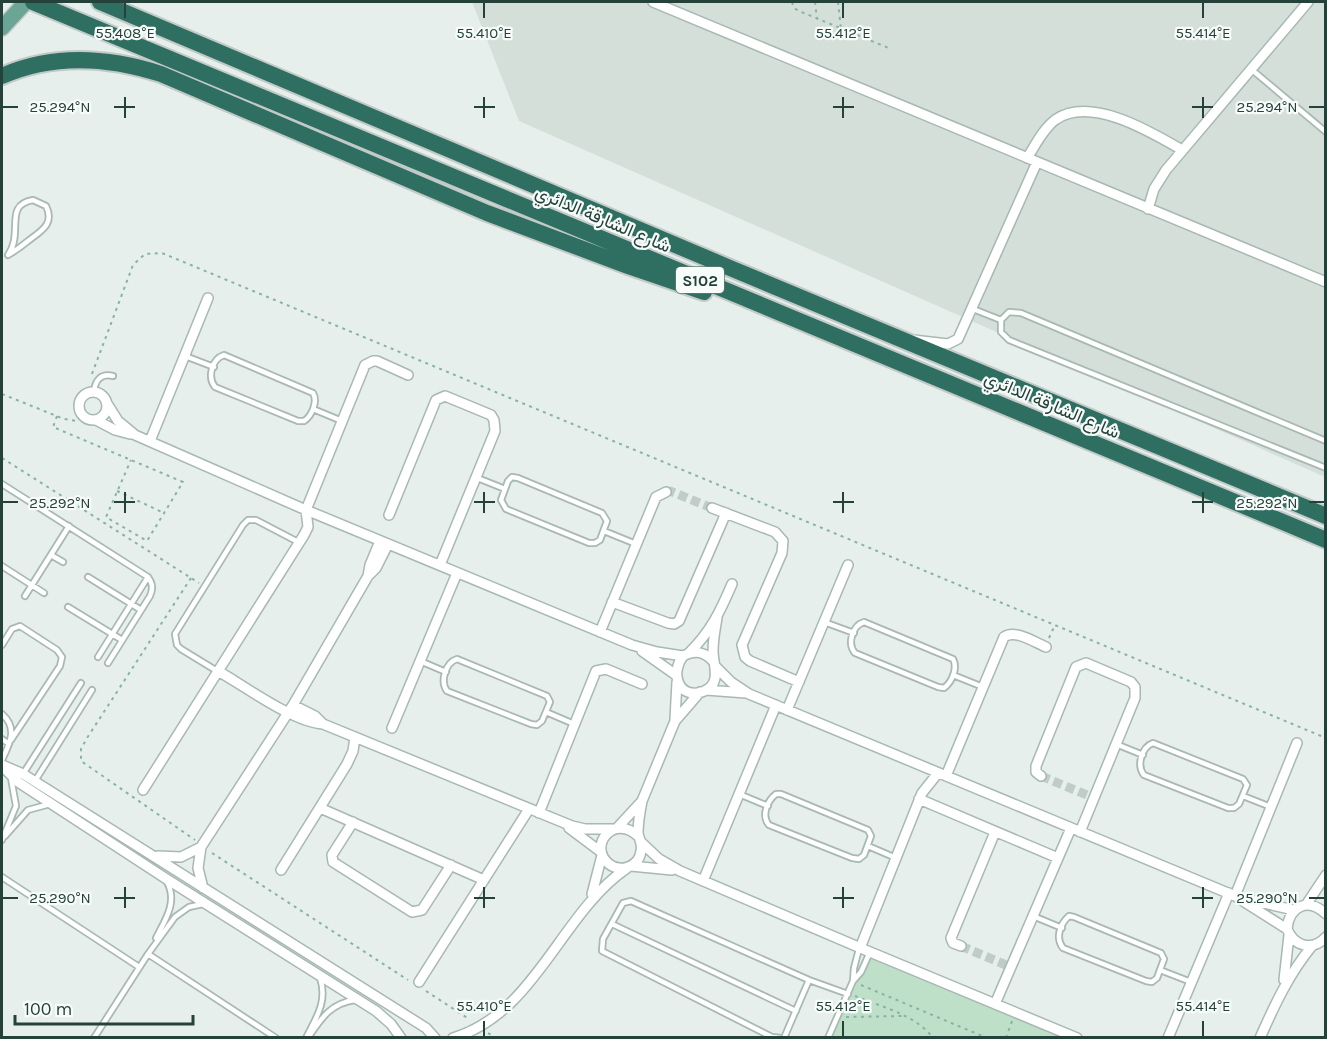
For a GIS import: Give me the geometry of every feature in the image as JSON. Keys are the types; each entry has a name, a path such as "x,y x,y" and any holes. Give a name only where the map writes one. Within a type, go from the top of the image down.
{"highway":[{"name":"شارع الشارقة الدائري","path":"33,2 1326,540"},
{"name":"شارع الشارقة الدائري","path":"100,2 1326,516"},
{"path":"2,76 42,63 72,59 102,60 132,65 172,79 531,231 680,284 786,316"}],"main road":[{"path":"2,28 26,2"}],"street":[{"path":"653,2 1326,282"},
{"path":"1148,208 1160,179 1182,150 1305,3"},
{"path":"1027,158 1056,119 1084,111 1127,122 1182,150"},
{"path":"907,342 919,340 943,344 952,343 960,336 1037,162"},
{"path":"150,441 208,298"},
{"path":"143,790 300,543 308,527 306,510 363,369 369,362 377,362 408,375"},
{"path":"135,435 118,421 102,395 94,389 80,402 80,411 86,418 150,441 440,566 632,645 657,652 686,655 702,653 731,682 749,694 1232,894 1294,909"},
{"path":"389,515 434,405 440,397 450,398 485,412 494,420 495,431 440,566"},
{"path":"96,420 105,413 106,402"},
{"path":"600,632 656,497 666,492"},
{"path":"712,508 780,535 784,547 743,639 742,651 750,661 799,682"},
{"path":"612,602 674,624 679,621 726,513"},
{"path":"203,888 198,868 202,846 290,709 368,576 370,565 384,542"},
{"path":"787,710 848,565"},
{"path":"392,728 457,573"},
{"path":"675,721 678,662 704,637 717,618 732,584"},
{"path":"453,1038 482,1030 529,982 587,904 605,884 640,856 642,801 675,721 715,680 713,639 717,618"},
{"path":"860,948 919,799 926,786 942,774 1002,641 1007,634 1015,634 1046,647"},
{"path":"632,645 676,678 687,691 749,694"},
{"path":"995,1004 1009,966 1058,858 1076,830 1116,744 1135,698 1134,687 1125,679 1090,665 1081,664 1074,672 1036,766 1036,772 1041,776"},
{"path":"417,984 484,880 534,811 594,674 599,669 606,669 642,684"},
{"path":"218,671 312,723 323,724 559,822 585,829 625,828 632,830 659,858 681,871 1077,1038"},
{"path":"703,881 776,705"},
{"path":"281,870 347,764 353,751 355,737"},
{"path":"1168,1038 1298,743"},
{"path":"2,766 35,781 426,1028 435,1038"},
{"path":"2,766 10,775 52,804 384,1018 401,1038"},
{"path":"919,799 1058,858"},
{"path":"587,904 597,881 603,838 642,801"},
{"path":"320,808 484,880"},
{"path":"353,822 332,855 333,862 412,912 422,910 451,865"},
{"path":"559,822 602,853 612,866 681,871"},
{"path":"961,946 953,942 951,938 995,832"},
{"path":"148,852 169,858 191,853 202,846"},
{"path":"1306,904 1326,874"},
{"path":"1232,894 1288,932 1299,944 1321,942"},
{"path":"1280,992 1287,964 1290,915 1294,909 1306,904 1325,912"},
{"path":"1260,1038 1280,992 1295,968 1321,942"}],"lane":[{"path":"1251,69 1326,132"},
{"path":"2,261 48,225 49,213 42,203 28,201 17,209 16,238 8,255"},
{"path":"972,309 1001,320"},
{"path":"1326,441 1021,313 1010,312 1001,320 1001,332 1010,340 1326,468"},
{"path":"185,356 214,367"},
{"path":"226,356 310,391 316,399 313,409 307,420 301,422 215,387 210,378 219,357 226,356"},
{"path":"94,389 104,375 112,376"},
{"path":"313,409 342,421"},
{"path":"476,477 505,489"},
{"path":"518,478 602,513 607,521 604,531 598,542 592,544 506,509 501,500 510,479 518,478"},
{"path":"2,484 148,577 152,583 152,590 108,663"},
{"path":"218,671 177,645 175,634 243,525 248,520 256,520 300,543"},
{"path":"25,596 69,526"},
{"path":"604,531 636,544"},
{"path":"51,555 63,562"},
{"path":"2,567 44,593"},
{"path":"88,577 141,610"},
{"path":"98,657 148,577"},
{"path":"68,607 122,640"},
{"path":"824,622 854,633"},
{"path":"866,622 950,657 956,665 952,675 947,686 941,688 855,653 850,644 854,633 859,623 866,622"},
{"path":"2,645 12,629 20,626 57,650 62,657 60,666 10,742 2,760"},
{"path":"459,660 547,696 550,702 540,723 534,725 447,691 443,682 446,672 452,661 459,660"},
{"path":"420,661 446,672"},
{"path":"952,675 983,687"},
{"path":"23,774 81,683"},
{"path":"35,781 92,690"},
{"path":"65,707 76,714"},
{"path":"546,712 574,724"},
{"path":"2,714 11,726 10,742"},
{"path":"2,739 10,742"},
{"path":"1116,744 1143,755"},
{"path":"1148,744 1156,744 1243,779 1247,785 1243,796 1237,807 1231,808 1144,775 1139,765 1148,744"},
{"path":"2,840 16,806 15,789 10,775"},
{"path":"739,794 768,806"},
{"path":"781,794 868,830 872,836 862,858 856,859 769,825 764,816 768,806 773,795 781,794"},
{"path":"1243,796 1271,807"},
{"path":"2,840 28,810 52,804"},
{"path":"868,846 896,858"},
{"path":"2,877 139,967"},
{"path":"148,954 171,905 172,896 165,878"},
{"path":"809,980 782,1038 772,1037 602,951 603,939 623,903 631,901 809,980 848,994"},
{"path":"94,1038 139,967 181,911 197,904 206,904"},
{"path":"1033,916 1062,928"},
{"path":"1072,916 1158,951 1164,959 1155,981 1149,982 1063,948 1058,938 1062,928 1067,918 1072,916"},
{"path":"612,924 796,1011"},
{"path":"829,1037 853,981 860,948"},
{"path":"853,981 861,972 870,952"},
{"path":"148,954 276,1038"},
{"path":"1160,970 1191,982"},
{"path":"307,1038 322,1005 324,995 319,976"},
{"path":"307,1038 329,1010 346,1001 356,1000"}],"path":[{"path":"792,2 796,10 891,49"},
{"path":"815,2 817,19"},
{"path":"838,2 841,29"},
{"path":"94,389 92,375 133,265 145,254 162,253 1326,738"},
{"path":"2,393 57,416 76,421 82,415"},
{"path":"57,416 53,427 183,482 143,548"},
{"path":"2,458 204,586"},
{"path":"131,460 106,517 147,541"},
{"path":"117,491 164,513"},
{"path":"191,578 87,738 80,757 81,762 190,835 202,846 462,1013 482,1030 496,1038"},
{"path":"1046,647 1055,625"},
{"path":"853,981 987,1038"},
{"path":"848,994 906,1016 923,1027 933,1038"},
{"path":"1006,1038 1016,1012"},
{"path":"837,1018 906,1016"}],"shaded area":[{"path":"472,2 1325,2 1325,477 519,121"}],"green space":[{"path":"870,952 1065,1037 831,1038 828,1036"}],"tunnel":[{"path":"666,492 670,491 712,508"},
{"path":"1041,776 1087,795"},
{"path":"961,946 1006,965"}]}
